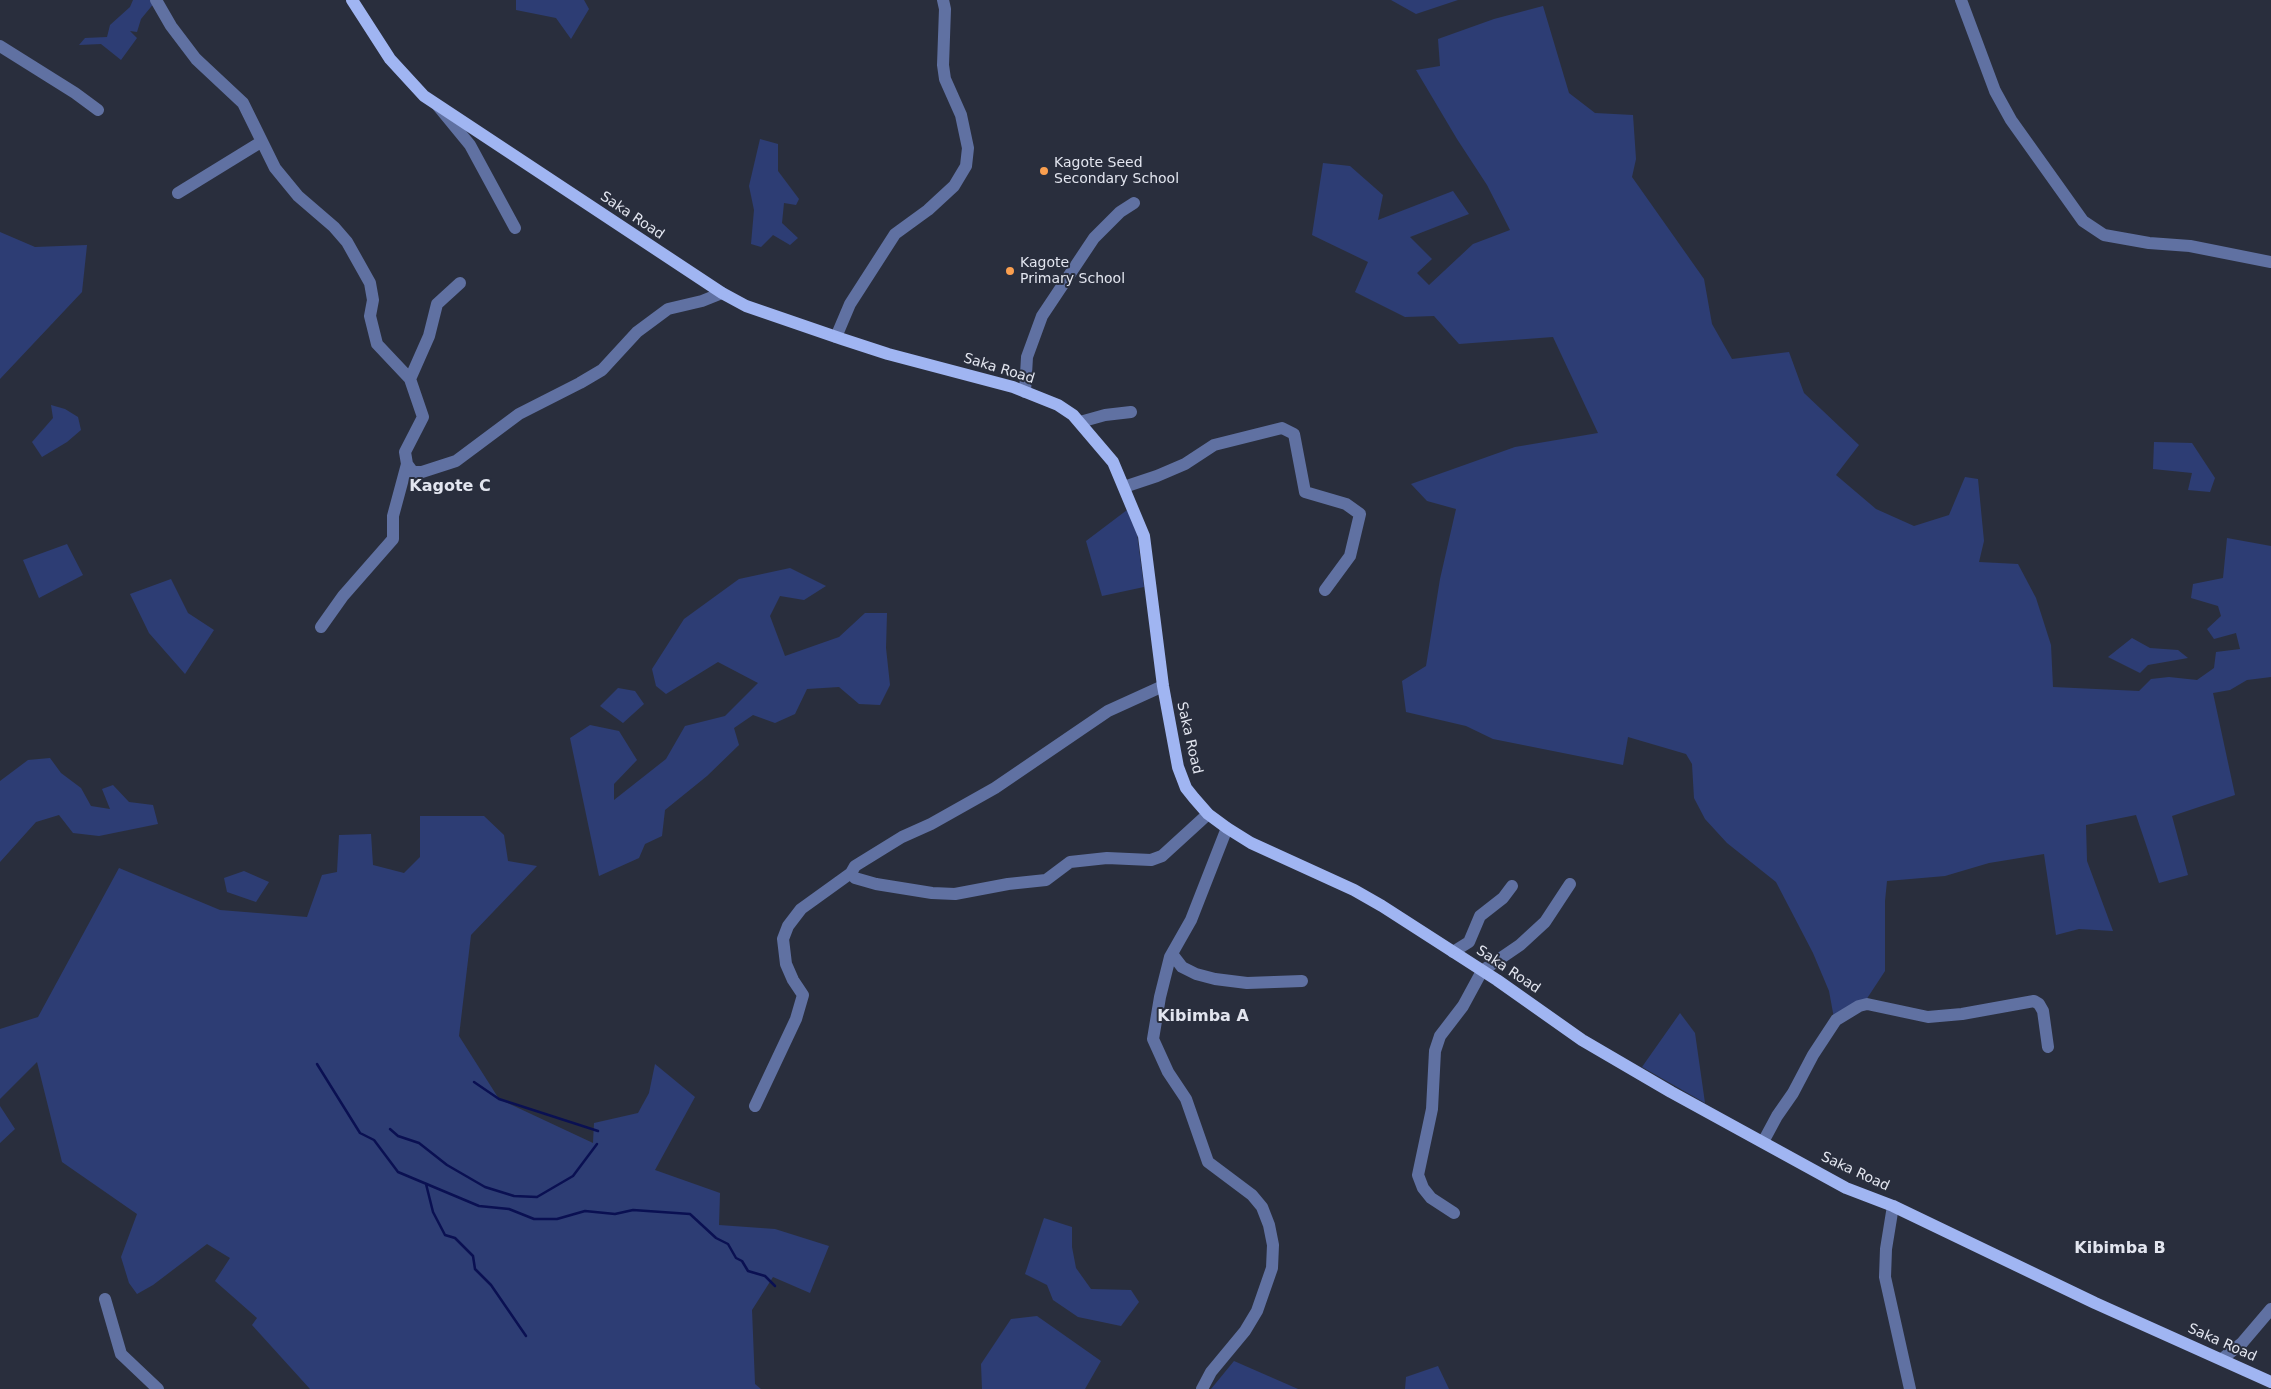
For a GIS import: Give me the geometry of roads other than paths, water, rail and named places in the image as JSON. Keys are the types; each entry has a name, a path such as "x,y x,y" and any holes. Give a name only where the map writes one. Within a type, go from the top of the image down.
{"main road":[{"name":"Saka Road","path":"352,0 390,59 424,96 722,293 746,306 836,338 1025,392 1068,410 1108,454 1144,536 1163,686 1178,766 1186,788 1208,814 1227,828 1251,843 1361,894 1482,971 1582,1040 1846,1188 1892,1206 2095,1303 2271,1382"}],"street":[{"path":"156,0 171,26 196,59 242,103 275,168 298,196 347,242 370,283 373,300 370,316 377,344 410,379 423,417 405,452 407,464 393,516 393,540 343,596 321,627"},
{"path":"836,338 850,304 895,234 928,210 954,186 966,166 968,148 961,115 945,79 943,65 945,22 943,0"},
{"path":"1961,0 1995,91 2010,120 2083,222 2104,236 2149,243 2190,246 2271,262"},
{"path":"0,46 75,92 98,110"},
{"path":"438,106 470,145 515,228"},
{"path":"178,193 261,142"},
{"path":"1025,392 1027,357 1042,316 1094,238 1120,212 1134,203"},
{"path":"410,379 429,336 437,304 460,283"},
{"path":"407,464 413,472 422,472 456,461 519,414 602,370 638,332 668,309 702,301 722,293"},
{"path":"1080,422 1105,414 1131,412"},
{"path":"1124,487 1185,464 1214,445 1282,428 1294,434 1305,492 1346,504 1360,514 1350,556 1325,590"},
{"path":"755,1106 796,1019 803,995 792,980 786,964 782,939 788,926 801,909 851,873 856,866 902,837 916,833 995,788 1108,711 1163,686"},
{"path":"851,873 855,878 876,884 932,893 955,894 999,885 1046,880 1070,862 1108,858 1151,860 1162,856 1208,814"},
{"path":"1202,1389 1211,1372 1239,1338 1257,1311 1272,1268 1273,1245 1269,1225 1262,1208 1252,1195 1208,1162 1186,1099 1168,1072 1153,1039 1160,997 1172,954 1191,920 1227,828"},
{"path":"1454,1212 1432,1198 1422,1188 1418,1175 1432,1109 1435,1051 1440,1036 1463,1006 1482,971 1520,945 1545,922 1570,884"},
{"path":"1453,952 1469,942 1480,916 1504,898 1512,886"},
{"path":"1172,954 1182,967 1196,974 1215,979 1246,983 1302,981"},
{"path":"1763,1142 1777,1116 1794,1093 1813,1055 1836,1020 1859,1006 1867,1004 1928,1017 1962,1014 2034,1001 2039,1004 2043,1011 2048,1047"},
{"path":"1892,1206 1886,1249 1886,1278 1910,1389"},
{"path":"105,1299 121,1354 158,1389"},
{"path":"2222,1359 2242,1343 2271,1309"}],"waterway":[{"path":"317,1064 360,1133 374,1140 398,1172 479,1206 509,1209 534,1219 557,1219 585,1211 615,1214 633,1210 690,1214 716,1238 728,1244 736,1258 742,1261 748,1271 765,1276 775,1286"},
{"path":"474,1082 499,1099 598,1131"},
{"path":"390,1129 398,1136 419,1143 447,1165 485,1187 514,1196 537,1197 573,1176 597,1144"},
{"path":"426,1184 433,1212 445,1235 455,1238 473,1256 475,1269 491,1285 526,1336"}],"place":[{"name":"Kagote Seed Secondary School","path":"1044,171"},
{"name":"Kagote Primary School","path":"1010,271"}],"district":[{"name":"Kagote C","path":"450,487"},
{"name":"Kibimba A","path":"1203,1017"},
{"name":"Kibimba B","path":"2120,1249"}]}
